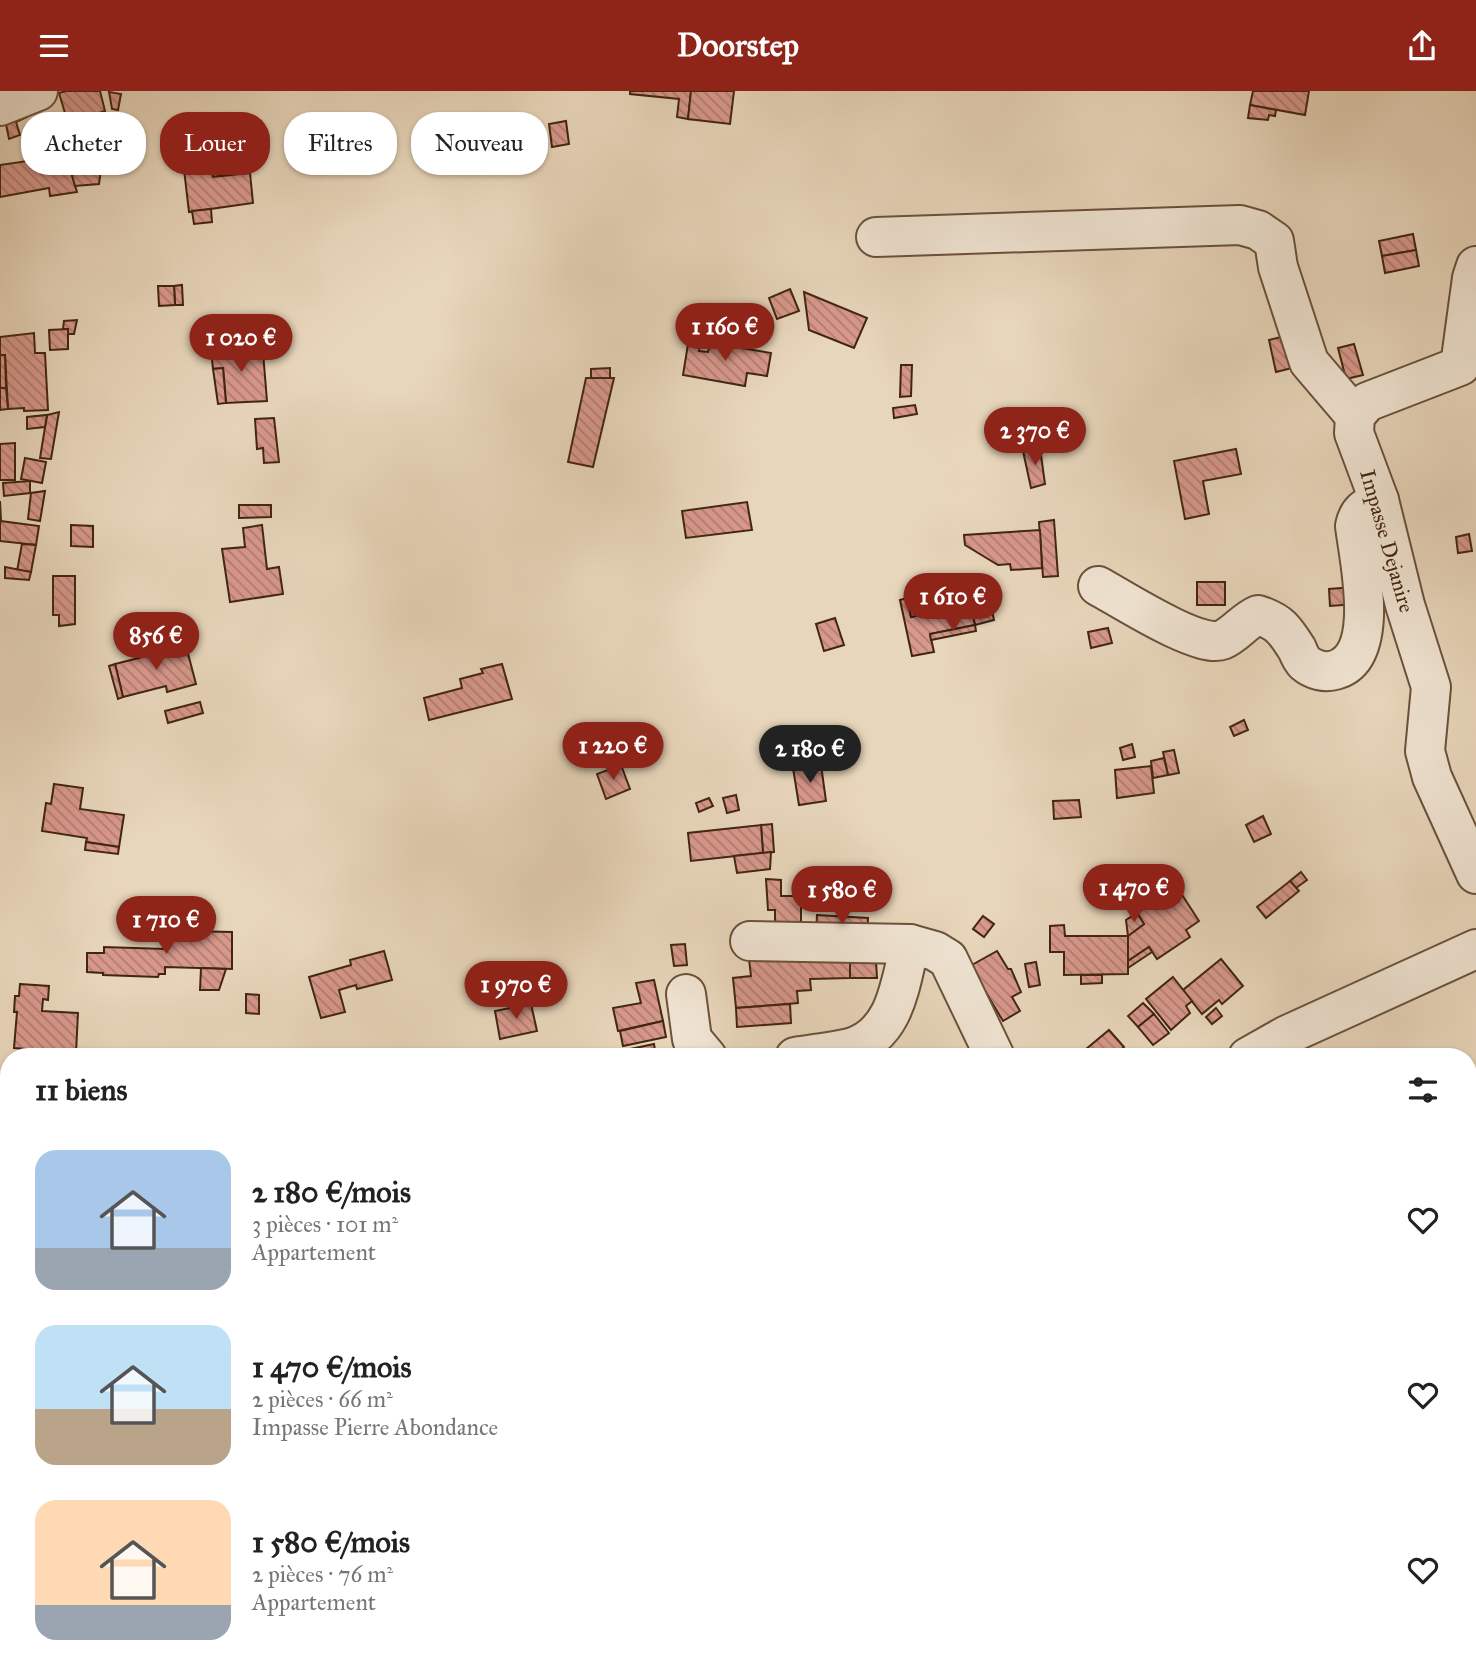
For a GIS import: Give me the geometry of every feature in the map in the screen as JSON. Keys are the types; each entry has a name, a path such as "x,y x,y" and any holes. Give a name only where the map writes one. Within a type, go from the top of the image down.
{"street":[{"path":"0,106 38,91"},
{"path":"876,237 1240,225 1258,230 1274,241 1278,267 1309,362 1355,415 1367,402 1460,366 1472,278 1476,267"},
{"name":"Impasse Dejanire","path":"1355,415 1354,433 1358,448 1378,500 1405,605 1431,687 1426,751 1432,777 1476,874"},
{"path":"1098,586 1187,635 1204,641 1221,641 1245,621 1258,615 1273,619 1285,630 1304,662 1319,671 1342,668 1354,656 1363,633 1365,608 1355,526 1357,516 1378,500"},
{"path":"750,941 910,944 935,950 948,959 991,1048"},
{"path":"845,1048 872,1038 893,1012 910,944"},
{"path":"1264,1048 1476,949"},
{"path":"686,994 692,1039 700,1048"}],"building":[{"path":"100,91 105,111 65,112 59,93"},
{"path":"630,91 691,91 688,119 677,117 679,99 630,94"},
{"path":"691,91 734,91 730,124 688,119"},
{"path":"1253,91 1309,91 1305,115 1250,105"},
{"path":"109,92 121,94 118,110 112,109"},
{"path":"1250,105 1276,110 1275,116 1269,115 1268,120 1248,118"},
{"path":"23,107 25,112 21,112 21,120 16,122 20,135 9,139 6,124"},
{"path":"566,121 569,144 552,147 549,124"},
{"path":"21,162 21,175 72,175 77,192 50,196 49,188 0,197 0,165"},
{"path":"72,175 100,175 99,184 75,186"},
{"path":"185,175 250,175 253,203 189,212"},
{"path":"211,209 212,222 194,224 192,211"},
{"path":"1413,234 1416,250 1382,256 1379,241"},
{"path":"1416,250 1419,266 1385,273 1382,256"},
{"path":"182,285 183,305 175,305 174,286"},
{"path":"158,286 174,286 175,305 159,306"},
{"path":"790,289 799,311 777,319 769,298"},
{"path":"804,292 867,318 854,348 809,330"},
{"path":"77,320 74,334 68,334 68,329 63,329 64,321"},
{"path":"68,329 68,349 50,350 49,330"},
{"path":"34,333 35,353 45,353 48,410 8,409 5,355 0,355 0,337"},
{"path":"1285,336 1292,368 1276,372 1269,340"},
{"path":"689,338 701,340 699,351 708,352 710,343 771,353 767,376 747,373 745,386 683,375"},
{"path":"1354,344 1363,375 1346,379 1338,348"},
{"path":"243,346 244,354 263,352 267,401 226,403 223,368 213,369 211,349"},
{"path":"0,355 5,355 6,388 0,388"},
{"path":"901,365 912,365 911,396 900,397"},
{"path":"223,368 226,403 218,404 213,369"},
{"path":"610,368 610,378 591,378 591,369"},
{"path":"586,378 614,378 593,467 568,462"},
{"path":"0,388 6,388 8,409 0,410"},
{"path":"915,405 917,414 894,418 893,408"},
{"path":"59,412 51,459 40,458 47,415"},
{"path":"47,415 45,427 27,429 27,417"},
{"path":"274,418 279,462 264,463 263,448 257,449 255,419"},
{"path":"15,443 15,480 0,480 0,444"},
{"path":"1040,448 1045,484 1031,488 1023,451"},
{"path":"1236,449 1241,474 1203,481 1209,514 1185,519 1174,461"},
{"path":"25,458 46,462 42,483 21,479"},
{"path":"30,481 30,493 4,496 3,483"},
{"path":"45,491 40,521 28,519 31,493"},
{"path":"0,501 1,521 39,526 36,545 0,541"},
{"path":"747,502 752,530 686,538 682,511"},
{"path":"239,505 271,505 271,517 239,518"},
{"path":"1054,520 1058,576 1043,577 1039,522"},
{"path":"71,525 93,526 93,547 71,546"},
{"path":"262,525 267,569 279,567 283,594 230,602 222,549 245,547 243,528"},
{"path":"1040,530 1042,568 1011,570 1010,564 998,565 965,545 964,535"},
{"path":"1469,534 1472,551 1458,553 1456,537"},
{"path":"22,544 36,545 31,572 17,571"},
{"path":"5,567 31,572 29,580 5,578"},
{"path":"53,576 75,576 75,624 59,626 59,615 53,615"},
{"path":"1197,582 1225,582 1225,605 1197,605"},
{"path":"987,587 994,620 975,625 967,591"},
{"path":"1354,587 1356,604 1330,606 1329,589"},
{"path":"950,589 951,595 967,591 975,625 930,634 934,652 912,656 900,600 907,598 911,617 934,612 931,594"},
{"path":"931,594 934,612 911,617 907,598"},
{"path":"835,618 844,645 824,651 816,624"},
{"path":"975,625 976,631 931,640 930,634"},
{"path":"1108,628 1112,643 1091,648 1088,632"},
{"path":"186,646 196,684 167,692 166,686 123,697 115,664"},
{"path":"115,664 123,697 118,699 109,666"},
{"path":"502,664 512,699 429,720 424,698 462,688 460,679 483,673 481,669"},
{"path":"200,702 203,713 168,723 165,711"},
{"path":"1244,720 1248,730 1234,736 1230,727"},
{"path":"1132,744 1135,757 1123,760 1120,748"},
{"path":"1174,750 1179,773 1168,775 1163,752"},
{"path":"1164,758 1168,775 1153,778 1151,761"},
{"path":"621,765 630,789 606,799 597,774"},
{"path":"821,765 826,801 799,805 793,768"},
{"path":"1151,766 1154,793 1117,798 1115,770"},
{"path":"54,784 83,788 80,809 124,815 119,847 86,842 87,838 42,831 46,803 51,804"},
{"path":"736,795 739,810 727,813 723,798"},
{"path":"709,798 713,806 699,812 696,803"},
{"path":"1079,800 1081,817 1054,819 1053,801"},
{"path":"1263,816 1271,834 1254,842 1246,825"},
{"path":"772,824 774,852 763,853 761,825"},
{"path":"761,825 763,853 691,861 688,833"},
{"path":"86,842 119,847 118,854 85,850"},
{"path":"771,852 770,869 737,873 734,856"},
{"path":"1301,872 1307,880 1296,888 1290,881"},
{"path":"766,879 781,880 781,896 801,896 801,930 775,929 775,910 768,910"},
{"path":"1290,881 1299,891 1266,918 1257,907"},
{"path":"1177,887 1199,921 1186,930 1190,937 1157,959 1149,947 1128,961 1128,936 1144,924 1137,913"},
{"path":"1137,913 1144,924 1128,936 1126,920"},
{"path":"817,915 868,918 867,937 816,934"},
{"path":"983,916 994,924 984,937 973,929"},
{"path":"1064,925 1065,936 1128,936 1128,974 1064,975 1064,952 1050,952 1050,926"},
{"path":"186,931 232,932 232,969 165,967 165,974 159,974 158,977 87,972 87,953 104,953 104,947 166,949 166,934 186,935"},
{"path":"685,944 687,965 674,966 671,945"},
{"path":"1149,947 1152,952 1128,968 1128,961"},
{"path":"384,951 392,980 357,989 356,985 339,990 345,1012 321,1018 309,977 351,965 350,960"},
{"path":"997,951 1008,969 1011,969 1021,992 1012,997 1020,1011 1003,1021 970,966"},
{"path":"749,959 850,959 850,978 810,979 811,990 797,991 798,1003 736,1008 733,978 751,976"},
{"path":"1221,959 1243,986 1222,1004 1219,1000 1202,1014 1183,990"},
{"path":"876,961 877,978 850,978 850,962"},
{"path":"1036,962 1040,985 1029,987 1025,964"},
{"path":"201,968 226,969 219,990 200,990"},
{"path":"1081,975 1102,975 1102,983 1081,984"},
{"path":"1173,977 1192,1001 1186,1006 1190,1013 1171,1030 1146,999"},
{"path":"654,980 663,1021 618,1031 613,1008 641,1003 636,983"},
{"path":"20,984 49,986 48,1000 43,999 42,1011 78,1013 76,1048 14,1048 17,1012 14,1012 15,996 19,996"},
{"path":"246,994 259,995 259,1014 246,1013"},
{"path":"1143,1003 1154,1014 1138,1027 1128,1016"},
{"path":"531,1004 537,1031 500,1039 495,1011"},
{"path":"790,1004 791,1023 737,1027 736,1008"},
{"path":"1216,1008 1222,1016 1212,1024 1206,1017"},
{"path":"1154,1014 1169,1033 1153,1045 1138,1027"},
{"path":"663,1021 666,1037 623,1046 620,1031"},
{"path":"1109,1030 1124,1047 1123,1048 1087,1048"},
{"path":"654,1044 655,1048 635,1048"}]}
